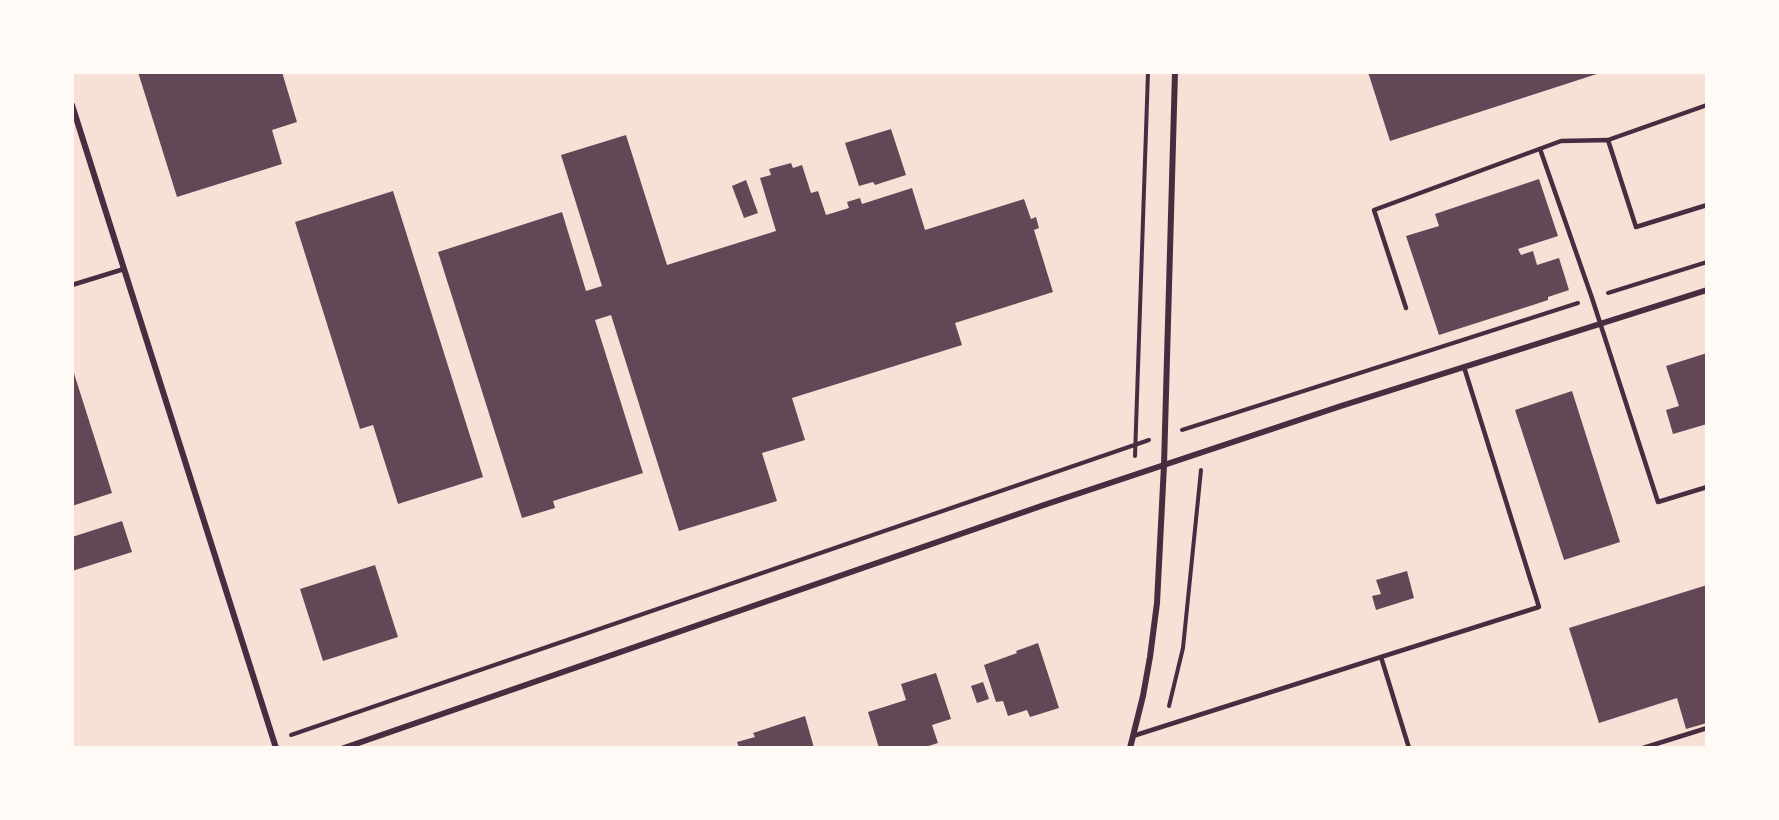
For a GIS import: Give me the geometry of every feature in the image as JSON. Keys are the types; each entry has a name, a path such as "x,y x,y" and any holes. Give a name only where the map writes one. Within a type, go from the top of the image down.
{"street":[{"path":"1130,748 1143,696 1155,614 1164,465 1175,72"},
{"path":"72,105 275,745"},
{"path":"344,748 1201,452 1707,290"}],"lane":[{"path":"1406,308 1374,210 1561,141 1608,140 1707,105"},
{"path":"1608,140 1636,227 1707,205"},
{"path":"1540,149 1592,298 1658,502 1707,487"},
{"path":"72,285 124,269"},
{"path":"1133,736 1539,608 1464,367"},
{"path":"1381,657 1409,748"},
{"path":"1643,748 1707,728"}],"path":[{"path":"1134,475 1137,443 1148,72"},
{"path":"275,745 1137,443 1165,436 1707,262"},
{"path":"1165,726 1183,648 1201,484 1200,424"}],"building":[{"path":"138,72 282,72 297,122 272,130 282,164 177,197"},
{"path":"1368,72 1603,72 1390,141"},
{"path":"891,129 906,175 875,185 873,182 859,186 845,143"},
{"path":"626,135 667,265 776,231 760,178 771,175 769,169 791,163 793,168 802,165 811,193 818,191 826,215 849,208 847,202 860,198 862,204 912,188 925,230 1024,199 1031,219 1036,217 1039,228 1034,230 1053,292 955,323 962,345 792,398 805,440 762,453 777,501 679,531 611,315 595,320 643,473 553,501 555,508 522,518 438,252 562,212 586,291 602,286 561,155"},
{"path":"1539,179 1558,236 1518,249 1521,255 1533,251 1537,265 1559,258 1569,290 1548,297 1548,300 1439,335 1406,236 1439,226 1435,214"},
{"path":"746,180 758,213 744,218 732,186"},
{"path":"393,191 483,477 398,504 373,425 360,429 295,222"},
{"path":"1707,353 1707,424 1673,434 1666,410 1679,406 1666,366"},
{"path":"72,367 112,493 72,506"},
{"path":"1572,391 1620,542 1564,560 1515,410"},
{"path":"122,521 132,552 72,571 72,537"},
{"path":"375,565 398,637 323,661 300,589"},
{"path":"1407,571 1414,598 1376,610 1372,596 1381,594 1376,580"},
{"path":"1707,585 1707,723 1686,729 1677,698 1599,723 1569,628"},
{"path":"1038,643 1059,708 1030,717 1027,710 1008,716 1003,701 996,702 984,665"},
{"path":"936,673 951,719 932,725 938,743 922,748 879,748 868,712 906,700 901,684"},
{"path":"983,682 989,699 977,703 971,686"},
{"path":"805,716 814,748 739,748 737,742 755,737 753,733"}]}
